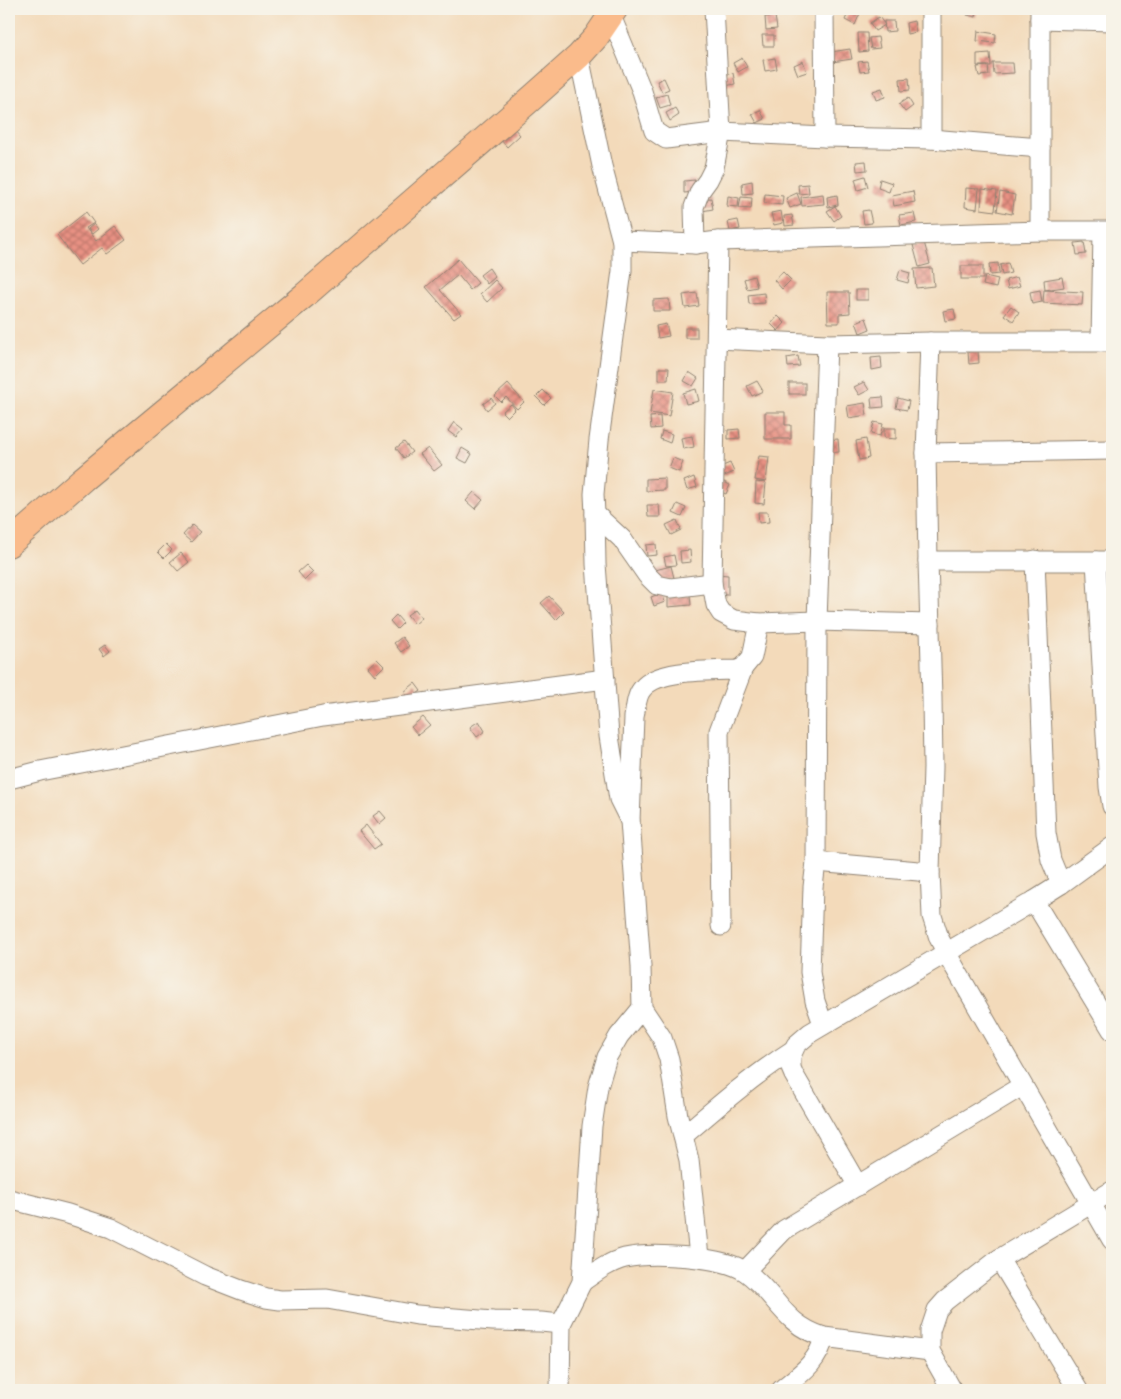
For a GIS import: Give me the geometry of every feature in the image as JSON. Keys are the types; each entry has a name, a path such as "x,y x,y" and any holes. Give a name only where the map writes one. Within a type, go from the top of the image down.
{"main road":[{"path":"9,544 83,479 305,295 579,56 596,37 613,12"}],"street":[{"path":"695,244 694,207 700,191 714,168 721,132 714,9"},
{"path":"824,9 824,138"},
{"path":"931,9 931,139"},
{"path":"613,12 642,91 654,131 666,139 721,132 824,138 931,139 1040,148"},
{"path":"1040,231 1040,14 1112,20"},
{"path":"579,56 602,166 622,241 622,271 599,440 595,514 596,564 609,736 619,799 630,821"},
{"path":"622,241 695,244 718,241 1040,231 1108,232 1107,342 827,344 717,338"},
{"path":"718,241 712,583 716,605 721,613 734,620 759,623 817,621 930,624"},
{"path":"930,342 926,453 932,767 930,872 932,916 946,954 1112,1240"},
{"path":"823,1024 810,972 812,887 816,862 817,621 827,344"},
{"path":"926,453 1112,450"},
{"path":"595,514 622,539 647,575 657,585 671,588 712,583"},
{"path":"1035,560 1046,833 1052,860 1061,884"},
{"path":"928,562 1104,561 1112,806"},
{"path":"720,926 719,731 744,668 752,657 759,623"},
{"path":"699,1257 690,1160 683,1136 666,1049 662,1038 642,1008 641,966 630,821 634,717 641,689 651,681 663,676 744,668"},
{"path":"9,778 323,716 605,679"},
{"path":"858,1186 794,1075 790,1061 794,1050 801,1040 823,1024 1034,901 1112,847"},
{"path":"816,862 930,872"},
{"path":"1034,901 1112,1030"},
{"path":"560,1390 561,1324 582,1282 592,1126 598,1087 607,1056 642,1008"},
{"path":"683,1136 742,1086 794,1050"},
{"path":"745,1271 784,1230 1022,1086"},
{"path":"952,1390 930,1351 930,1331 937,1310 945,1301 999,1259 1112,1190"},
{"path":"9,1199 68,1214 111,1228 206,1276 266,1298 280,1300 322,1298 418,1315 561,1324"},
{"path":"582,1282 608,1264 626,1258 699,1257 725,1262 745,1271 766,1290 790,1319 802,1328 824,1337 930,1351"},
{"path":"999,1259 1078,1390"},
{"path":"781,1390 817,1357 824,1337"}],"building":[{"path":"850,9 861,11 855,25 845,20"},
{"path":"968,9 977,9 976,17 967,15"},
{"path":"775,16 777,29 766,30 765,17"},
{"path":"879,17 885,25 875,31 870,23"},
{"path":"884,21 894,21 895,31 885,32"},
{"path":"914,21 916,32 907,34 906,23"},
{"path":"978,31 996,34 995,43 977,41"},
{"path":"858,33 867,33 868,51 859,52"},
{"path":"762,35 774,35 774,46 763,46"},
{"path":"878,37 880,48 871,49 869,38"},
{"path":"850,49 852,59 832,62 831,52"},
{"path":"990,53 991,66 977,66 977,54"},
{"path":"742,58 747,67 738,72 733,63"},
{"path":"775,58 777,69 765,71 763,60"},
{"path":"803,61 807,72 798,75 794,65"},
{"path":"867,61 869,71 860,72 858,62"},
{"path":"993,63 1013,63 1014,73 994,74"},
{"path":"988,66 989,75 979,76 977,67"},
{"path":"733,73 735,84 725,86 723,75"},
{"path":"664,78 669,89 662,92 657,81"},
{"path":"909,78 910,90 901,91 900,79"},
{"path":"882,88 885,97 876,100 873,91"},
{"path":"667,94 670,105 660,108 656,97"},
{"path":"908,98 913,106 905,112 899,104"},
{"path":"675,108 679,115 670,121 666,113"},
{"path":"760,110 765,119 757,123 752,114"},
{"path":"513,127 520,135 507,147 500,139"},
{"path":"866,161 867,170 857,171 856,162"},
{"path":"865,176 868,187 858,190 855,179"},
{"path":"880,179 892,183 889,192 878,188"},
{"path":"695,180 695,192 684,193 684,181"},
{"path":"752,181 753,193 743,194 742,183"},
{"path":"808,184 809,193 799,194 798,185"},
{"path":"966,188 979,189 977,209 965,207"},
{"path":"982,189 997,191 995,211 981,209"},
{"path":"913,191 915,202 894,206 892,195"},
{"path":"1000,192 1015,195 1012,214 997,211"},
{"path":"797,193 801,204 790,208 786,198"},
{"path":"765,194 783,196 782,205 764,203"},
{"path":"823,194 824,204 802,206 801,197"},
{"path":"837,195 838,205 828,207 827,197"},
{"path":"728,196 739,198 738,207 727,206"},
{"path":"741,197 752,198 751,209 739,208"},
{"path":"711,198 713,209 702,211 701,199"},
{"path":"835,206 841,216 834,221 827,211"},
{"path":"869,210 872,223 864,224 862,211"},
{"path":"781,211 783,223 774,225 771,213"},
{"path":"86,212 94,223 86,228 96,241 115,226 126,240 107,254 102,248 80,265 57,235"},
{"path":"914,213 916,222 901,225 899,215"},
{"path":"792,215 794,225 785,226 784,216"},
{"path":"738,220 740,229 730,231 728,222"},
{"path":"94,224 98,229 92,234 88,229"},
{"path":"924,242 930,264 919,267 913,245"},
{"path":"1084,242 1086,254 1077,255 1075,243"},
{"path":"458,259 478,283 470,290 458,275 440,290 461,314 454,319 426,287"},
{"path":"998,263 999,274 990,275 989,264"},
{"path":"1008,263 1011,273 1002,275 1000,265"},
{"path":"961,266 983,266 983,279 961,279"},
{"path":"489,268 495,277 487,284 480,275"},
{"path":"932,268 934,286 916,288 914,269"},
{"path":"900,270 910,273 908,283 897,280"},
{"path":"783,272 791,280 782,289 774,280"},
{"path":"754,276 757,287 747,289 744,279"},
{"path":"985,276 998,279 996,288 983,285"},
{"path":"1017,277 1020,286 1008,289 1006,280"},
{"path":"1062,277 1064,287 1045,290 1044,280"},
{"path":"495,280 502,288 487,302 480,294"},
{"path":"856,290 868,290 868,300 856,300"},
{"path":"1040,290 1042,302 1032,304 1030,292"},
{"path":"1044,290 1083,292 1082,305 1043,303"},
{"path":"827,292 849,292 850,313 839,314 839,323 828,323"},
{"path":"697,293 699,306 685,308 683,295"},
{"path":"764,293 765,303 749,304 748,295"},
{"path":"669,299 670,311 653,311 653,300"},
{"path":"1011,306 1019,312 1013,321 1004,315"},
{"path":"954,309 956,319 945,321 943,311"},
{"path":"778,316 785,323 778,331 771,324"},
{"path":"866,318 870,329 860,333 856,322"},
{"path":"666,324 669,336 658,338 656,326"},
{"path":"685,328 697,328 697,338 685,338"},
{"path":"978,351 979,363 969,364 968,352"},
{"path":"798,356 800,366 788,367 787,358"},
{"path":"881,357 882,368 872,370 871,358"},
{"path":"659,368 669,368 668,380 659,380"},
{"path":"689,372 698,378 693,386 684,381"},
{"path":"757,381 763,391 752,396 747,386"},
{"path":"864,382 869,390 859,395 854,387"},
{"path":"789,383 805,383 805,394 789,394"},
{"path":"508,384 524,402 517,409 506,397 501,402 495,396"},
{"path":"654,389 673,392 669,416 650,413"},
{"path":"696,389 699,401 686,404 683,393"},
{"path":"543,390 551,398 544,405 536,397"},
{"path":"883,397 884,407 872,408 871,398"},
{"path":"491,398 495,403 487,410 483,404"},
{"path":"898,398 909,401 907,410 896,408"},
{"path":"865,403 867,415 849,418 847,406"},
{"path":"511,404 515,409 507,417 502,412"},
{"path":"765,412 785,412 785,425 791,425 791,439 765,439"},
{"path":"660,416 661,428 651,429 650,417"},
{"path":"454,422 463,429 456,437 448,431"},
{"path":"874,422 883,424 880,436 871,434"},
{"path":"884,428 896,428 896,439 884,438"},
{"path":"739,429 740,438 728,439 728,430"},
{"path":"662,431 672,434 670,443 660,439"},
{"path":"692,436 694,447 683,449 681,438"},
{"path":"838,439 839,452 827,453 826,440"},
{"path":"866,439 869,458 859,460 856,441"},
{"path":"404,442 412,452 404,458 396,448"},
{"path":"428,448 442,465 434,471 420,454"},
{"path":"462,448 472,454 467,463 457,458"},
{"path":"759,456 769,457 766,482 755,480"},
{"path":"673,458 683,462 679,472 669,468"},
{"path":"730,463 734,472 722,477 718,468"},
{"path":"694,477 697,487 687,490 684,481"},
{"path":"665,478 665,490 646,491 646,479"},
{"path":"720,480 730,485 726,494 716,489"},
{"path":"756,482 766,483 764,504 755,503"},
{"path":"474,492 483,500 475,509 466,501"},
{"path":"677,504 686,508 682,517 673,513"},
{"path":"647,505 659,505 660,517 648,517"},
{"path":"758,512 768,512 769,522 759,523"},
{"path":"677,520 681,530 671,535 666,525"},
{"path":"192,525 200,532 191,542 183,535"},
{"path":"166,544 172,550 164,558 158,552"},
{"path":"656,544 657,555 647,556 646,545"},
{"path":"690,550 691,562 681,563 680,551"},
{"path":"181,553 189,562 178,571 170,562"},
{"path":"674,555 676,565 666,566 664,557"},
{"path":"306,565 313,572 305,580 298,572"},
{"path":"671,566 674,578 653,583 651,571"},
{"path":"717,574 728,575 728,595 717,595"},
{"path":"662,593 665,602 654,606 651,597"},
{"path":"690,595 691,605 668,607 668,597"},
{"path":"549,596 564,612 556,620 541,603"},
{"path":"415,609 422,618 415,624 407,615"},
{"path":"396,615 403,623 397,629 390,621"},
{"path":"402,637 409,646 401,652 394,643"},
{"path":"105,645 110,651 104,656 99,649"},
{"path":"377,659 384,666 375,675 368,667"},
{"path":"415,683 421,691 410,699 404,692"},
{"path":"423,717 430,725 418,735 411,727"},
{"path":"479,721 485,731 477,737 470,727"},
{"path":"380,811 386,818 379,824 373,816"},
{"path":"366,825 381,844 374,849 359,831"}]}
